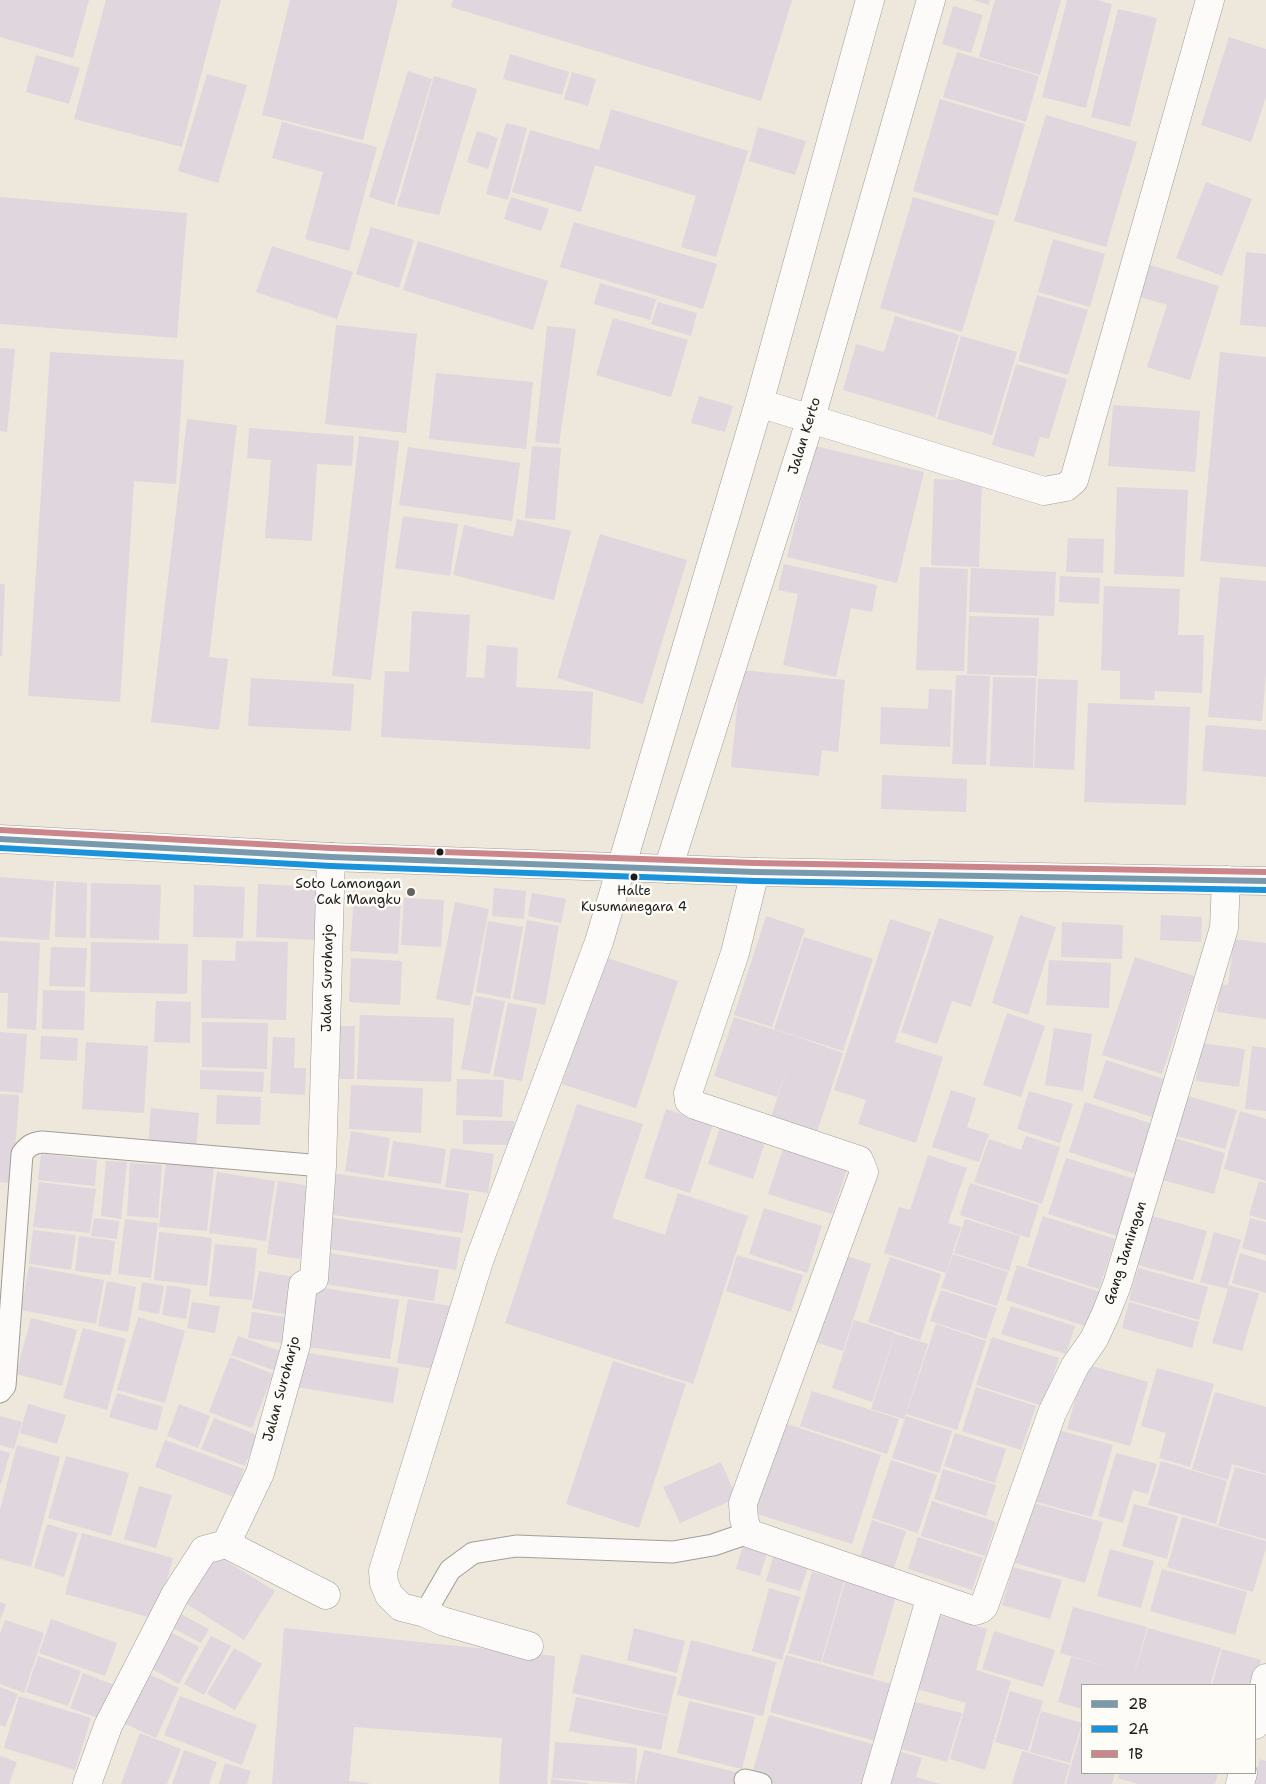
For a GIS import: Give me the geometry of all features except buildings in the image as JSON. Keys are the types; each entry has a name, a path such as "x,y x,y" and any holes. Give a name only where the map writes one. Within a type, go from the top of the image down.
{"street":[{"path":"529,1646 401,1607 390,1595 384,1583 383,1570 479,1261 599,942 759,403 870,0"},
{"name":"Jalan Kerto","path":"668,869 811,418 931,0"},
{"path":"759,403 1044,491 1066,487 1074,480 1210,0"},
{"path":"0,839 331,857 756,872 1266,881"},
{"name":"Jalan Suroharjo","path":"226,1544 260,1473 296,1345 303,1285 314,1279 322,1166 331,857"},
{"path":"756,872 735,954 688,1093 689,1101 695,1105 859,1160 864,1172 743,1503 744,1519 748,1533 931,1596 876,1784"},
{"name":"Gang Jamingan","path":"931,1596 975,1611 981,1610 984,1606 1052,1413 1075,1366 1094,1339 1106,1313 1117,1285 1224,928 1226,880"},
{"path":"87,1784 108,1726 175,1595 204,1550 226,1544 326,1596"},
{"path":"1256,1721 1266,1678"}],"lane":[{"path":"0,1392 6,1386 22,1154 27,1147 33,1143 42,1142 322,1166"},
{"path":"425,1613 450,1570 473,1553 516,1546 672,1552 713,1545 748,1533"}],"transit line":[{"name":"1B","path":"0,830 331,848 755,863 1266,872"},
{"name":"2B","path":"0,839 331,857 755,872 1266,881"},
{"name":"2A","path":"0,848 331,866 755,881 1266,890"}],"place":[{"name":"Halte Kusumanegara 4","path":"634,877"},
{"name":"Soto Lamongan Cak Mangku","path":"411,892"}]}
